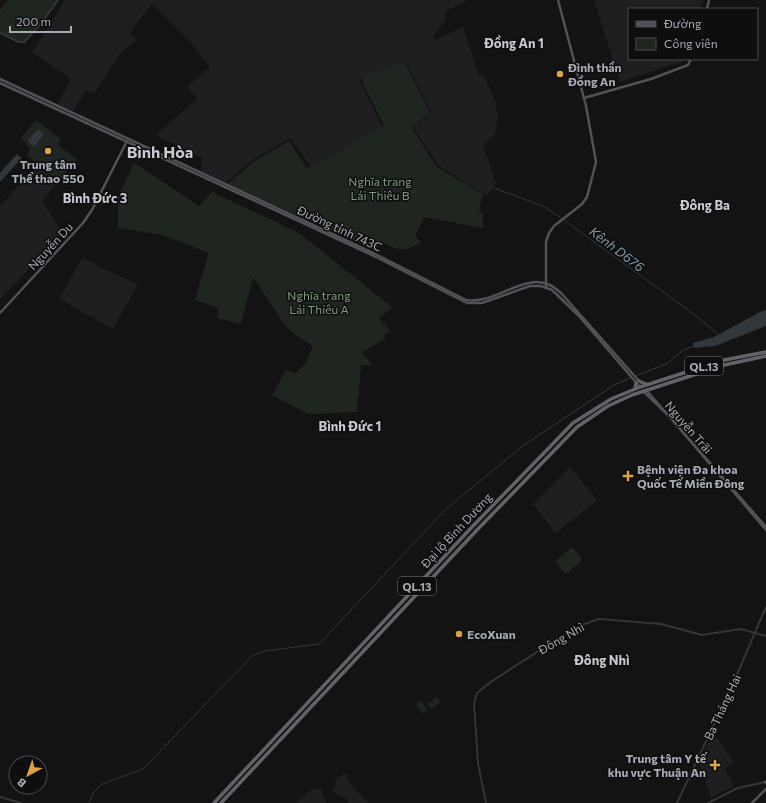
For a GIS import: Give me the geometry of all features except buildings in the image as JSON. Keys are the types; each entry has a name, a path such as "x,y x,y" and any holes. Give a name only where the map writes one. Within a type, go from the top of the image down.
{"highway":[{"name":"Đại lộ Bình Dương","path":"214,803 471,528 573,423 611,399 641,386 724,360 766,352"},
{"name":"Đại lộ Bình Dương","path":"221,803 476,531 577,427 616,402 724,365 766,356"},
{"path":"636,388 638,382 647,384"},
{"path":"641,386 646,391"},
{"path":"471,528 476,531"},
{"path":"431,571 435,575"},
{"path":"256,757 260,761"}],"main road":[{"path":"558,0 584,98 596,162 588,195 582,204 554,226 549,233 546,242 546,287 556,292 565,300 641,386"},
{"path":"584,98 651,79 688,65 690,60"},
{"name":"Đường tỉnh 743C","path":"0,79 21,93 70,114"},
{"name":"Đường tỉnh 743C","path":"0,83 23,90 127,141 458,296 475,301 486,299 524,284 536,281 547,282"},
{"name":"Nguyễn Du","path":"0,313 83,223 96,203 127,141"},
{"name":"Đường tỉnh 743C","path":"396,266 455,297 472,304 482,303 525,287 546,287"},
{"path":"547,282 561,293 605,345"},
{"name":"Nguyễn Trãi","path":"646,391 713,466 766,529"},
{"path":"752,803 766,789"}],"street":[{"name":"Ba Tháng Hai","path":"676,803 695,767 766,607"},
{"name":"Đông Nhì","path":"486,803 478,763 474,704 477,693 528,658 582,625 599,619 661,624 702,634 741,629 766,636"},
{"path":"708,803 738,788 766,782"},
{"path":"0,797 21,803"}],"shaded area":[{"path":"65,0 468,0 446,11 445,21 433,36 435,40 463,27 479,76 484,76 495,100 498,117 495,134 483,145 496,184 487,196 439,166 413,126 431,113 405,60 359,80 382,126 310,166 290,138 254,159 225,183 201,171 202,158 156,135 197,98 187,87 210,67 190,42 152,4 130,34 137,40 121,52 94,94 86,90 73,111 57,104 71,79 32,52"},
{"path":"594,0 703,0 700,8 628,8 628,60 684,60 620,82"},
{"path":"38,129 44,134 34,147 28,141"},
{"path":"17,154 22,158 0,182 0,173"},
{"path":"37,165 58,182 42,201 58,226 57,228 63,233 0,299 0,206"},
{"path":"83,257 104,269 138,284 113,329 59,299"},
{"path":"766,310 766,326 715,346 694,348 693,343 714,337"},
{"path":"570,467 597,500 556,533 533,504"},
{"name":"Trung tâm Y tế khu vực Thuận An","path":"713,732 734,763 725,768 734,786 711,798 699,763"},
{"path":"345,773 354,789 369,803 348,803 347,799 331,790 337,785 334,780"},
{"path":"321,789 326,803 296,803 311,790"}],"green space":[{"path":"8,0 57,0 37,28 22,42 0,32 0,10"},
{"name":"Nghĩa trang Lái Thiêu B","path":"404,61 430,113 412,126 413,130 437,167 483,194 479,212 483,214 483,228 424,217 415,236 421,242 410,248 396,249 381,241 375,250 227,184 256,160 289,141 307,168 384,125 363,84 362,77"},
{"name":"Trung tâm Thể thao 550","path":"36,120 61,139 57,144 77,160 58,182 27,155 31,149 21,138"},
{"name":"Nghĩa trang Lái Thiêu A","path":"134,163 199,206 212,192 299,233 392,307 379,319 391,331 383,335 386,339 362,352 372,365 361,365 357,412 308,414 272,395 286,370 295,373 306,363 313,346 294,334 284,324 253,277 241,324 217,318 219,308 195,300 209,253 163,235 118,228 118,197"},
{"path":"572,547 581,558 581,561 567,573 564,573 555,561"},
{"path":"437,697 441,702 431,709 427,704"},
{"path":"421,701 428,710 423,714 416,705"}],"waterway":[{"path":"0,33 19,42 24,42 40,25 58,0"},
{"name":"Kênh D676","path":"494,188 545,207 561,218"},
{"name":"Kênh D676","path":"564,220 695,315 719,335"},
{"path":"635,376 666,364 685,349 694,346"},
{"path":"89,803 94,792 102,784 143,769 252,656 265,651 319,644 446,509 524,445 614,385 630,378"}],"place":[{"name":"Đình thần Đồng An","path":"560,74"},
{"name":"Trung tâm Thể thao 550","path":"48,151"},
{"name":"Bệnh viện Đa khoa Quốc Tế Miền Đông","path":"628,476"},
{"name":"EcoXuan","path":"459,634"},
{"name":"Trung tâm Y tế khu vực Thuận An","path":"715,765"}],"district":[{"name":"Đồng An 1","path":"514,43"},
{"name":"Bình Hòa","path":"160,151"},
{"name":"Bình Đức 3","path":"95,198"},
{"name":"Đông Ba","path":"705,205"},
{"name":"Bình Đức 1","path":"350,426"},
{"name":"Đông Nhì","path":"602,660"}]}
